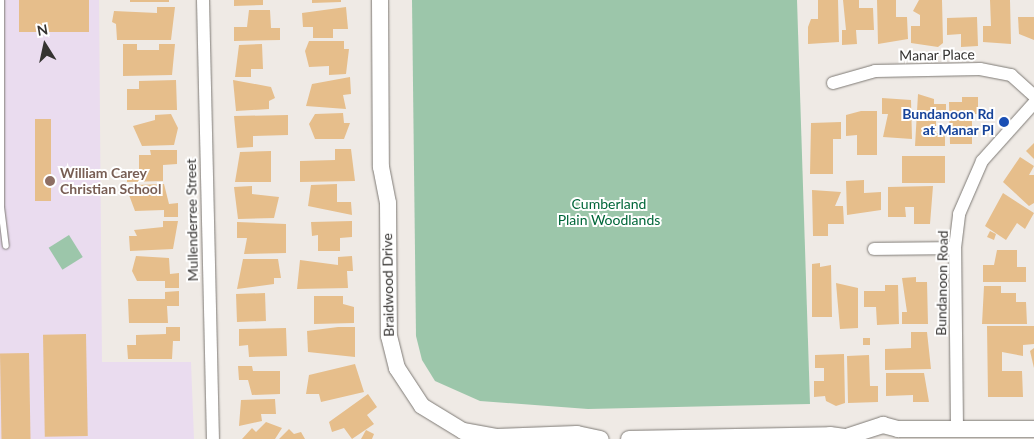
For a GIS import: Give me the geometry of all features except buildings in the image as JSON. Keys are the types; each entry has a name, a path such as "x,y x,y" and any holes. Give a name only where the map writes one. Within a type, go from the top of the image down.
{"street":[{"name":"Mullenderree Street","path":"203,0 213,439"},
{"name":"Braidwood Drive","path":"380,0 380,160 389,210 389,336 397,368 422,406 463,431 498,438 577,434 600,439"},
{"name":"Manar Place","path":"834,83 875,71 980,69 1011,75 1034,96"},
{"name":"Bundanoon Road","path":"957,428 955,248 959,214 976,170 1034,103"},
{"path":"874,249 955,248"},
{"path":"630,439 853,438 883,425 898,429 1034,429"},
{"path":"870,439 898,429"}],"lane":[{"path":"1,0 1,207 6,246"}],"shaded area":[{"name":"William Carey Christian School","path":"0,0 99,0 102,362 191,362 194,439 0,439"}],"green space":[{"name":"Cumberland Plain Woodlands","path":"412,0 797,0 810,404 588,409 480,401 435,381 422,360 416,336"},
{"path":"69,235 83,257 62,270 49,248"}],"place":[{"name":"Bundanoon Rd at Manar Pl","path":"1004,122"},
{"name":"William Carey Christian School","path":"50,181"}]}
